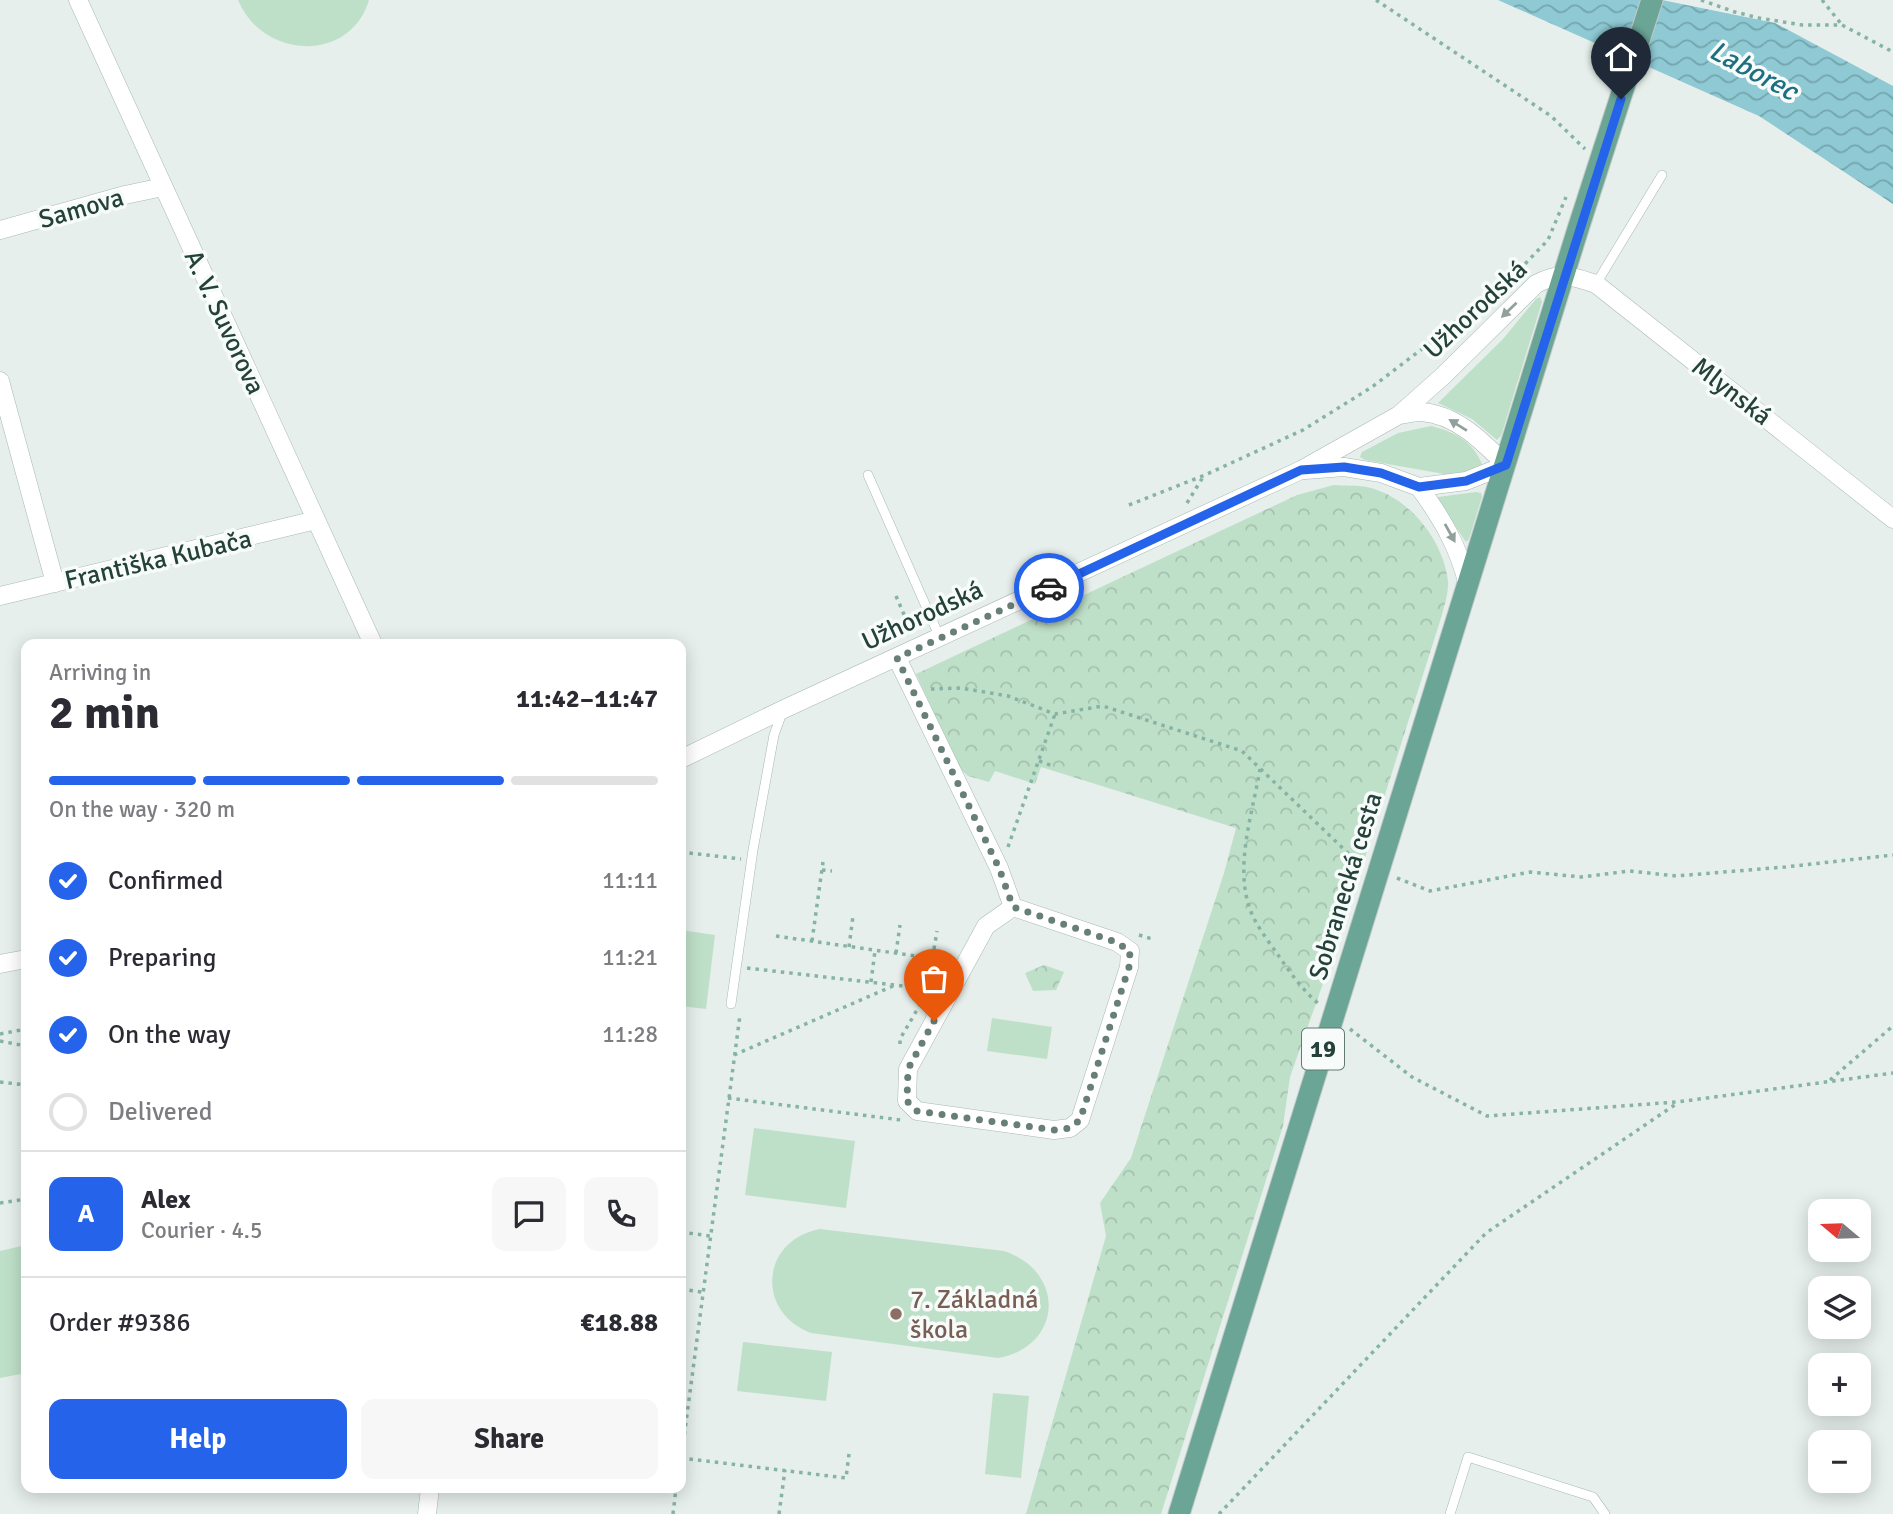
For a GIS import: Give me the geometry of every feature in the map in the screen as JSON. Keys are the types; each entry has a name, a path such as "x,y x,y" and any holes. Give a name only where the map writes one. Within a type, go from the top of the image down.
{"main road":[{"name":"Užhorodská","path":"1565,274 1652,0"},
{"name":"Sobranecká cesta","path":"1179,1514 1565,274"}],"street":[{"name":"A. V. Suvorova","path":"78,0 371,639"},
{"name":"Samova","path":"0,230 124,195 163,187"},
{"name":"Mlynská","path":"1565,274 1596,284 1893,519"},
{"name":"Užhorodská","path":"686,757 1301,470 1399,415 1443,376 1536,284 1565,274"},
{"path":"0,381 55,583"},
{"name":"Užhorodská","path":"1301,470 1344,467 1381,473 1419,487 1466,481 1506,465 1481,439 1446,418 1421,412 1399,415"},
{"path":"1419,487 1457,546 1468,585"},
{"name":"Františka Kubača","path":"0,596 316,520"},
{"path":"897,658 999,868 1013,907"},
{"path":"1013,907 1116,942 1130,951 1129,967 1080,1120 1070,1128 1054,1130 917,1111 907,1101 908,1069 986,926 1013,907"},
{"path":"0,964 21,960"},
{"path":"427,1514 429,1493"}],"lane":[{"path":"1596,284 1662,175"},
{"path":"868,475 940,638"},
{"path":"731,1004 774,735 784,709"},
{"path":"1450,1514 1468,1457 1593,1497 1605,1514"}],"path":[{"path":"1376,0 1551,116 1586,150 1590,140"},
{"path":"1702,0 1759,18 1802,25 1842,25"},
{"path":"1822,0 1842,25 1893,52"},
{"path":"1129,505 1205,475 1303,430 1372,387 1522,267 1548,240 1571,186"},
{"path":"896,596 913,636"},
{"path":"999,868 1055,714"},
{"path":"1039,761 1053,765"},
{"path":"1260,769 1245,850 1244,878 1248,905 1260,929 1308,995 1333,1016 1412,1077 1487,1116 1677,1102 1893,1073"},
{"path":"686,853 752,860"},
{"path":"813,941 823,862"},
{"path":"822,870 832,870"},
{"path":"849,947 853,916"},
{"path":"895,953 900,925"},
{"path":"776,936 875,951 926,955 934,948 937,931"},
{"path":"1136,934 1149,938 1144,951"},
{"path":"871,982 875,951"},
{"path":"747,968 929,989"},
{"path":"901,1052 900,1039 939,973"},
{"path":"734,1055 896,984"},
{"path":"1828,1082 1893,1026"},
{"path":"0,1034 21,1030"},
{"path":"0,1041 21,1045"},
{"path":"0,1082 21,1084"},
{"path":"728,1098 904,1120"},
{"path":"1219,1514 1486,1233 1677,1102"},
{"path":"891,1119 893,1109"},
{"path":"0,1203 21,1200"},
{"path":"686,1233 710,1236 686,1419"},
{"path":"686,1290 702,1292"},
{"path":"686,1460 846,1478 849,1454"},
{"path":"779,1514 785,1470"},
{"path":"673,1514 675,1493"}],"green space":[{"path":"238,0 369,0 359,21 344,35 326,44 305,46 285,43 266,34 250,20"},
{"path":"1540,297 1542,302 1501,436 1497,440 1472,419 1438,403 1503,339"},
{"path":"1431,426 1447,431 1468,443 1482,464 1469,471 1444,474 1360,457 1362,452 1398,433"},
{"path":"1334,485 1363,486 1382,492 1409,510 1421,522 1431,535 1445,565 1448,585 1441,618 1344,924 1290,1077 1283,1126 1161,1514 1026,1514 1106,1236 1100,1203 1131,1158 1224,873 1236,828 1041,767 1035,784 995,771 989,782 968,776 960,769 916,674 1297,495"},
{"path":"1481,493 1482,497 1466,542 1438,501 1438,497"},
{"path":"686,931 715,935 706,1009 686,1007"},
{"path":"1044,965 1064,972 1056,990 1033,991 1025,973"},
{"path":"992,1018 1052,1027 1047,1059 987,1051"},
{"path":"754,1128 855,1141 846,1208 745,1195"},
{"path":"820,1229 1004,1251 1024,1261 1039,1275 1047,1291 1049,1308 1045,1325 1035,1340 1019,1351 998,1358 811,1333 793,1323 780,1309 774,1294 772,1277 776,1261 786,1247 800,1236"},
{"path":"21,1246 21,1374 0,1378 0,1251"},
{"path":"743,1342 832,1352 826,1401 737,1391"},
{"path":"993,1393 1029,1396 1021,1478 985,1474"}],"water":[{"name":"Laborec","path":"1498,0 1662,0 1775,23 1893,86 1893,204 1759,116"}],"way so far":[{"path":"934,1021 908,1069 907,1101 917,1111 1054,1130 1070,1128 1080,1120 1129,967 1130,951 1116,942 1013,907 999,868 897,658 1049,588"}],"place":[{"name":"7. Základná škola","path":"896,1314"}],"route":[{"path":"1049,588 1301,470 1344,467 1381,473 1419,487 1466,481 1506,465 1621,99"}]}
